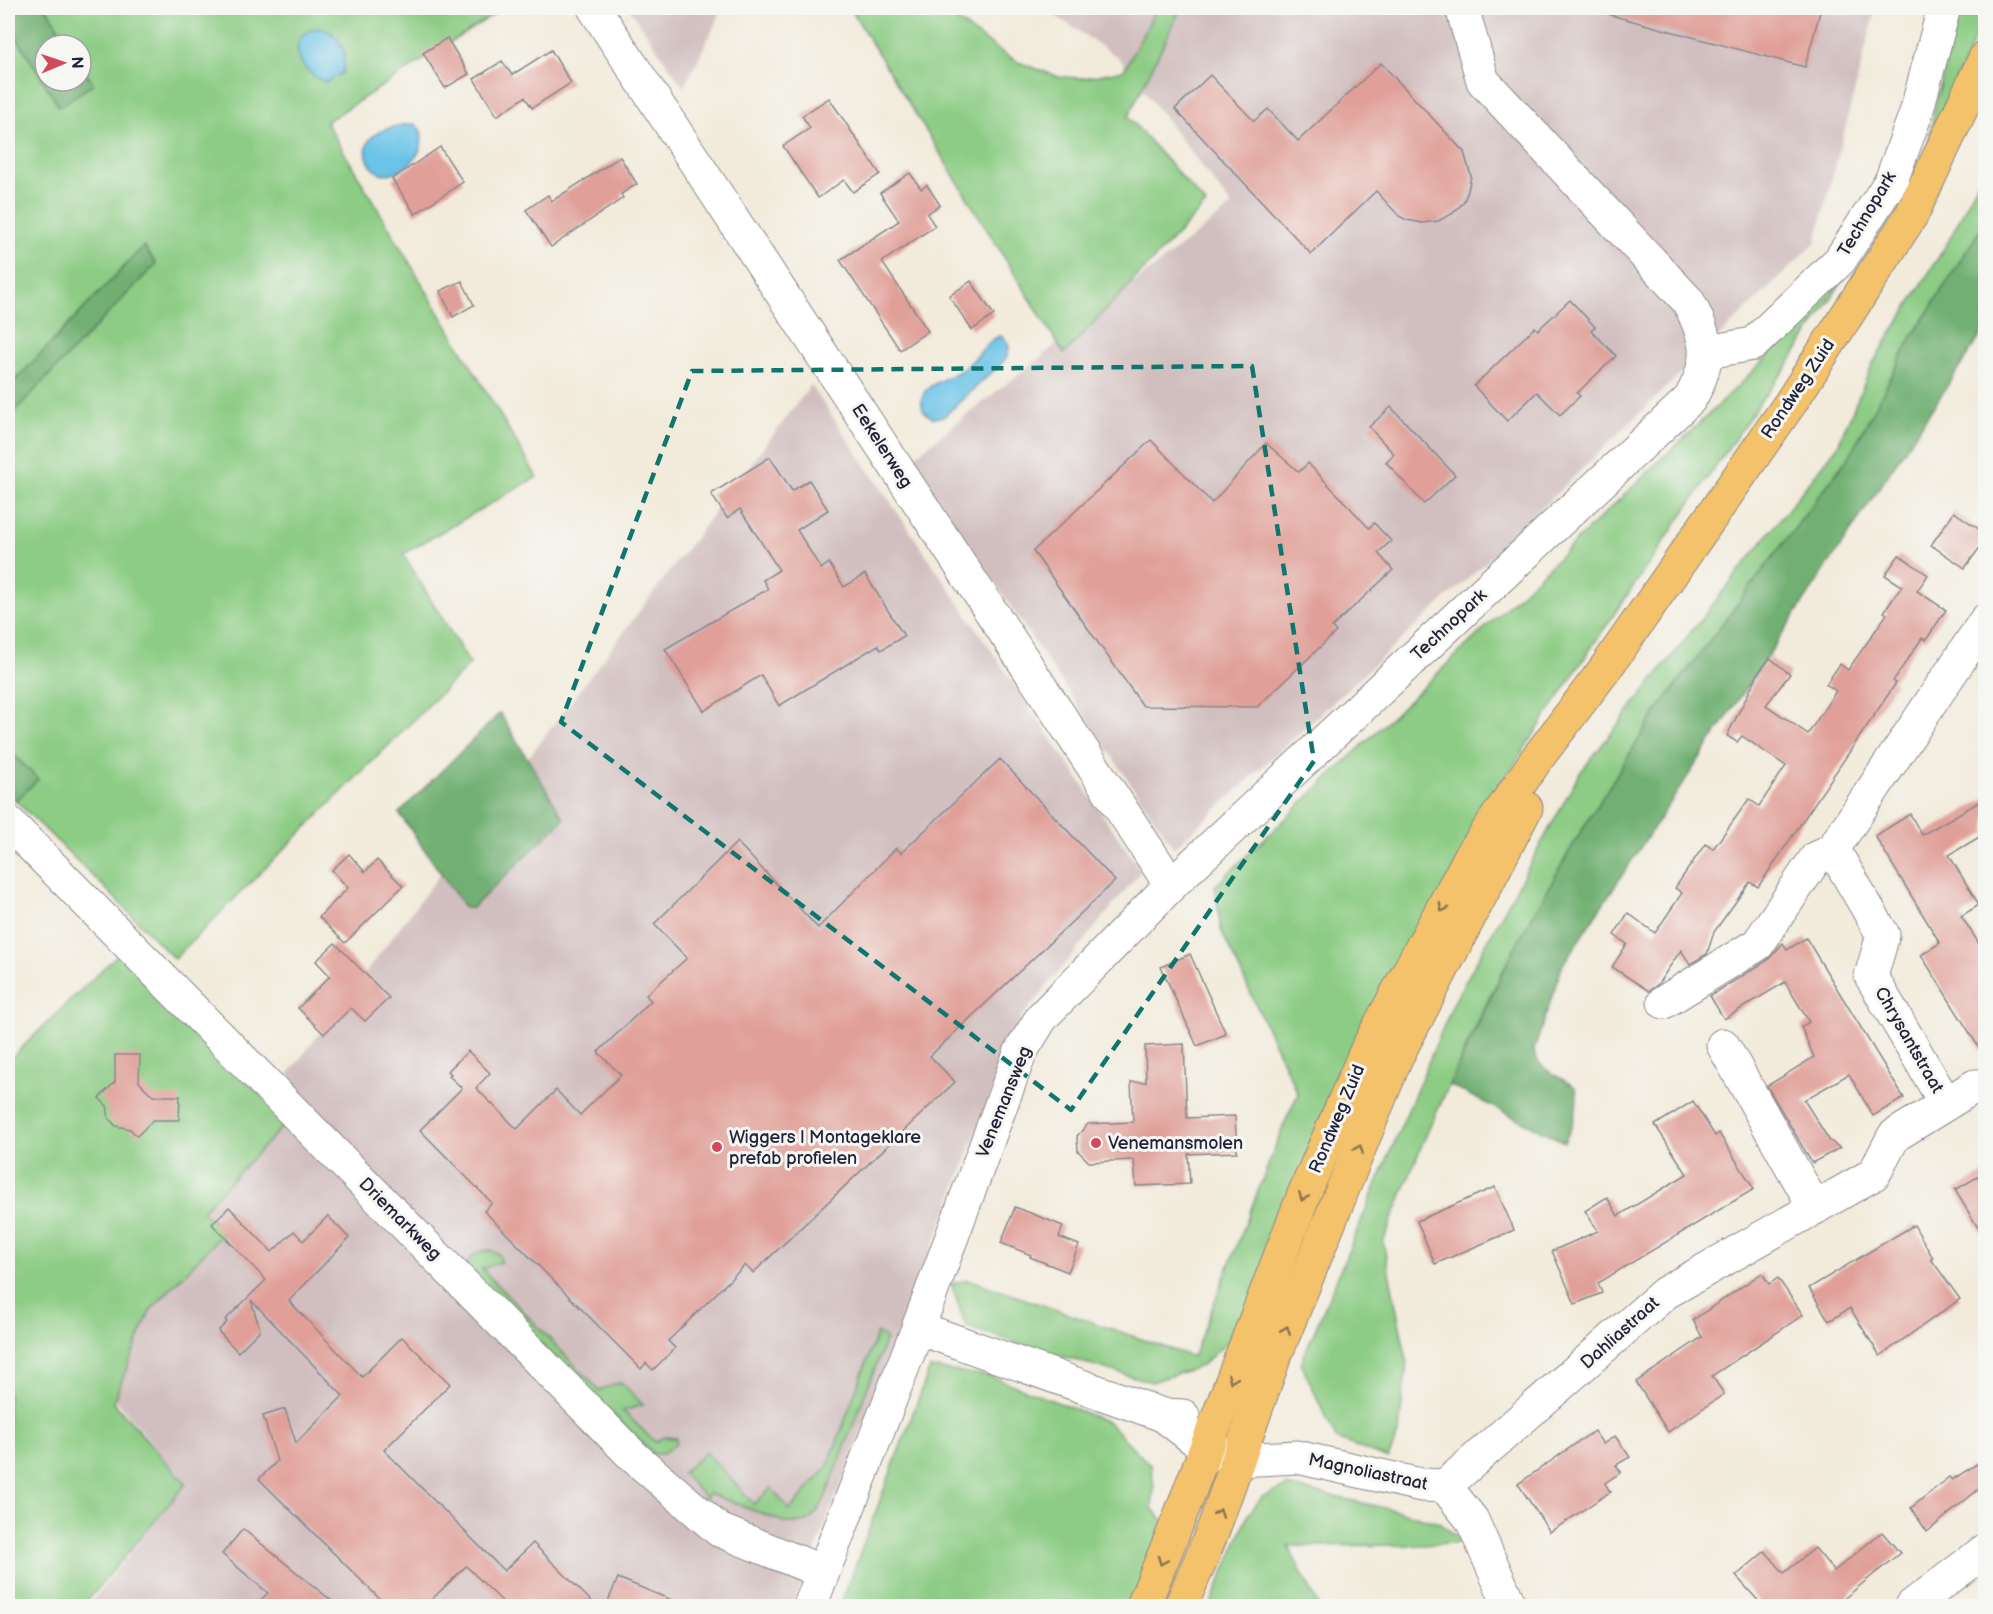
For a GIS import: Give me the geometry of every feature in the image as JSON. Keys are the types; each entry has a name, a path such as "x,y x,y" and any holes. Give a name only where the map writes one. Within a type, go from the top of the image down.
{"main road":[{"name":"Rondweg Zuid","path":"1143,1606 1304,1194 1367,1049 1470,857 1536,760 1605,669 1791,402 1912,214 1977,82 1986,56"},
{"name":"Rondweg Zuid","path":"1181,1606 1212,1533 1273,1361 1396,1058 1498,860 1605,669"}],"street":[{"name":"Eekelerweg","path":"594,8 1171,885"},
{"path":"1462,8 1483,81 1689,301 1697,318 1707,352"},
{"name":"Technopark","path":"1171,885 1690,399 1702,377 1707,352 1753,344 1840,260 1891,181 1916,113 1944,8"},
{"path":"1664,1002 1758,944 1816,858 1833,849 1986,620"},
{"name":"Driemarkweg","path":"8,822 634,1457 719,1530 823,1572"},
{"name":"Chrysantstraat","path":"1833,849 1883,934 1871,976 1946,1104"},
{"name":"Venemansweg","path":"810,1606 918,1328 1021,1052 1042,1017 1171,885"},
{"path":"1723,1045 1815,1208"},
{"name":"Dahliastraat","path":"1445,1486 1665,1293 1875,1174 1894,1136 1975,1086 1986,1086"},
{"path":"918,1328 1163,1415 1218,1418"},
{"path":"1163,1415 1206,1448 1238,1460"},
{"name":"Magnoliastraat","path":"1218,1418 1249,1429 1297,1457"},
{"name":"Magnoliastraat","path":"1238,1460 1297,1457 1421,1485 1445,1486 1472,1520 1510,1606"},
{"path":"1912,1606 1947,1595 1986,1550"}],"highlighted area":[{"path":"1252,366 1314,761 1071,1110 561,722 692,371"}],"shaded area":[{"path":"629,8 723,8 684,88"},
{"path":"1044,8 1876,8 1816,242 1487,561 1174,848 911,459 1232,206 1119,58"},
{"path":"811,385 1141,871 1021,1018 794,1606 88,1606 186,1484 77,1353"}],"green space":[{"path":"8,8 46,8 62,33 33,33 33,64 8,23"},
{"path":"46,8 504,8 326,122 537,477 403,554 470,664 174,959 16,801 38,779 8,749 8,418 156,264 144,246 8,388 8,23 33,64 33,93 51,93 59,106 79,93 93,93 93,33 62,33"},
{"path":"850,8 941,8 1018,62 1059,77 1084,78 1124,70 1157,8 1181,8 1128,117 1206,204 1064,354"},
{"path":"1960,8 1985,8 1985,15 1928,142 1935,106"},
{"path":"50,93 80,93 59,107"},
{"path":"1985,168 1985,222 1912,337 1850,455 1656,712 1577,838 1514,949 1485,1006 1423,1142 1383,1242 1407,1361 1399,1431 1388,1459 1336,1439 1301,1363 1453,1004 1580,773 1837,447 1873,363 1948,242"},
{"path":"1985,222 1985,329 1563,964 1534,1050 1539,1063 1544,1068 1576,1088 1575,1116 1564,1142 1449,1085 1514,949 1577,838 1656,712 1850,455 1912,337"},
{"path":"144,246 156,264 8,418 8,388"},
{"path":"1843,280 1784,371 1760,402 1595,642 1484,810 1234,1336 1201,1366 1152,1382 966,1327 951,1283 970,1280 1193,1357 1298,1094 1221,930 1215,886 1735,389"},
{"path":"500,713 564,819 472,908 465,908 399,813"},
{"path":"8,749 38,779 16,801 8,792"},
{"path":"120,952 287,1122 202,1211 224,1232 150,1311 113,1402 186,1484 83,1606 8,1606 8,1061"},
{"path":"490,1250 499,1254 501,1262 482,1269 599,1390 621,1382 643,1405 623,1411 655,1442 664,1437 676,1438 676,1443 663,1454 654,1454 464,1269 474,1255"},
{"path":"877,1333 886,1339 826,1496 819,1509 807,1521 786,1523 711,1494 708,1494 706,1498 682,1473 706,1452 754,1504 771,1488 790,1510 828,1466"},
{"path":"930,1368 990,1376 1108,1422 1151,1466 1154,1487 1152,1508 1165,1523 1136,1606 840,1606"},
{"path":"1287,1486 1398,1511 1439,1523 1465,1542 1421,1545 1288,1546 1319,1606 1210,1606 1248,1515 1262,1497"}],"water":[{"path":"321,28 334,35 344,52 342,73 326,82 307,70 298,53 298,44 302,37 309,31"},
{"path":"407,124 415,124 421,131 421,144 417,154 397,171 384,174 376,171 367,157 368,142 378,133"},
{"path":"1000,336 1007,342 1009,349 1002,363 943,417 929,416 923,409 922,401 927,390 964,368 991,341"}],"building":[{"path":"1611,8 1821,8 1805,67 1610,15"},
{"path":"447,38 469,74 445,88 423,53"},
{"path":"551,50 571,83 532,108 525,97 497,116 474,79 502,61 512,75"},
{"path":"1381,63 1464,152 1471,176 1468,191 1463,203 1452,214 1438,221 1422,223 1399,216 1376,191 1311,254 1175,109 1210,75 1254,121 1268,109 1298,141"},
{"path":"829,98 880,174 853,192 844,180 818,198 783,146 810,128 802,116"},
{"path":"440,147 463,182 415,214 392,179"},
{"path":"620,157 637,184 621,194 623,198 551,247 526,210 548,195 552,201"},
{"path":"910,173 921,189 927,185 940,205 927,214 935,226 882,262 928,331 900,350 840,260 899,221 880,193"},
{"path":"462,281 474,305 453,317 440,291"},
{"path":"971,281 994,315 972,330 949,296"},
{"path":"1570,300 1595,327 1591,330 1616,356 1577,393 1580,396 1560,415 1537,392 1507,421 1474,386 1535,327 1538,330"},
{"path":"1391,407 1455,475 1424,504 1386,462 1394,454 1369,427"},
{"path":"1151,440 1212,503 1266,443 1299,472 1308,463 1369,528 1374,523 1391,541 1378,553 1393,570 1332,627 1336,632 1257,707 1143,706 1033,551"},
{"path":"770,457 792,491 809,480 828,510 797,530 821,569 829,563 844,587 865,574 904,636 881,650 878,645 779,706 761,675 704,711 665,649 768,589 763,580 779,570 740,509 727,518 711,494"},
{"path":"1954,512 1986,534 1986,539 1965,568 1931,545"},
{"path":"1899,555 1928,575 1917,591 1946,610 1926,640 1922,638 1893,681 1896,683 1758,887 1750,882 1714,932 1707,954 1690,964 1681,950 1658,984 1649,991 1612,967 1627,944 1614,935 1628,913 1655,933 1682,893 1675,888 1705,844 1713,849 1749,799 1759,806 1786,766 1742,736 1737,742 1727,736 1759,672 1770,658 1790,674 1766,705 1808,734 1836,691 1826,684 1840,664 1848,670 1887,614 1884,612 1902,586 1885,575"},
{"name":"Wiggers | Montageklare prefab profielen","path":"1000,759 1115,881 930,1056 955,1082 753,1273 745,1265 668,1341 675,1348 653,1370 646,1363 641,1369 484,1211 492,1203 420,1130 462,1088 449,1076 451,1074 448,1071 468,1051 490,1073 476,1088 517,1129 556,1090 580,1115 621,1075 598,1052 651,1001 646,995 687,958 654,924 737,842 818,928 896,848 901,853"},
{"path":"1986,798 1986,833 1949,855 1979,905 1961,916 1986,954 1986,1059 1921,955 1940,943 1875,836 1910,814 1922,835"},
{"path":"349,854 365,872 377,860 403,886 345,943 319,917 348,888 332,870"},
{"path":"1806,938 1904,1098 1873,1116 1849,1074 1804,1100 1829,1140 1840,1148 1812,1163 1767,1086 1814,1057 1801,1027 1809,1022 1785,982 1724,1019 1710,996 1768,960 1783,943 1787,950"},
{"path":"335,943 389,998 365,1021 351,1008 324,1034 298,1008 330,976 316,961"},
{"path":"1190,954 1226,1034 1197,1046 1161,967"},
{"path":"1184,1044 1187,1118 1235,1116 1237,1152 1188,1154 1190,1184 1136,1186 1134,1160 1089,1162 1078,1151 1077,1136 1088,1124 1133,1122 1131,1082 1146,1082 1145,1046"},
{"path":"115,1055 140,1055 139,1082 153,1096 180,1096 179,1120 153,1120 137,1136 130,1129 116,1126 109,1119 107,1106 99,1098 115,1082"},
{"path":"1693,1101 1715,1136 1719,1133 1754,1189 1598,1283 1602,1293 1575,1304 1552,1251 1598,1231 1585,1211 1607,1197 1618,1216 1687,1174 1655,1125"},
{"path":"1986,1172 1986,1241 1955,1190"},
{"path":"1495,1187 1514,1230 1435,1264 1417,1221"},
{"path":"229,1207 272,1252 294,1231 303,1241 328,1216 349,1238 289,1301 362,1377 402,1337 450,1384 384,1450 504,1571 533,1543 596,1606 507,1606 466,1566 425,1606 387,1606 259,1479 277,1461 263,1416 285,1409 296,1443 343,1396 251,1300 260,1330 238,1352 218,1331 227,1322 225,1320 266,1280 212,1224"},
{"path":"1015,1207 1063,1226 1059,1237 1079,1245 1068,1272 1001,1243"},
{"path":"1914,1225 1933,1258 1931,1259 1960,1299 1880,1356 1850,1308 1829,1321 1809,1288"},
{"path":"1762,1273 1769,1284 1778,1278 1803,1315 1712,1376 1724,1394 1668,1432 1636,1382 1702,1337 1693,1320"},
{"path":"1594,1431 1603,1444 1615,1436 1630,1457 1616,1465 1621,1472 1605,1483 1610,1492 1550,1532 1518,1484"},
{"path":"1986,1458 1986,1483 1927,1532 1911,1508 1949,1477 1952,1480"},
{"path":"243,1529 338,1606 254,1606 268,1593 222,1554"},
{"path":"1882,1532 1900,1553 1835,1606 1763,1606 1736,1576 1765,1551 1784,1573 1815,1548 1834,1571"},
{"path":"618,1578 686,1606 606,1606"}],"place":[{"name":"Venemansmolen","path":"1096,1143"},
{"name":"Wiggers | Montageklare prefab profielen","path":"717,1147"}]}
